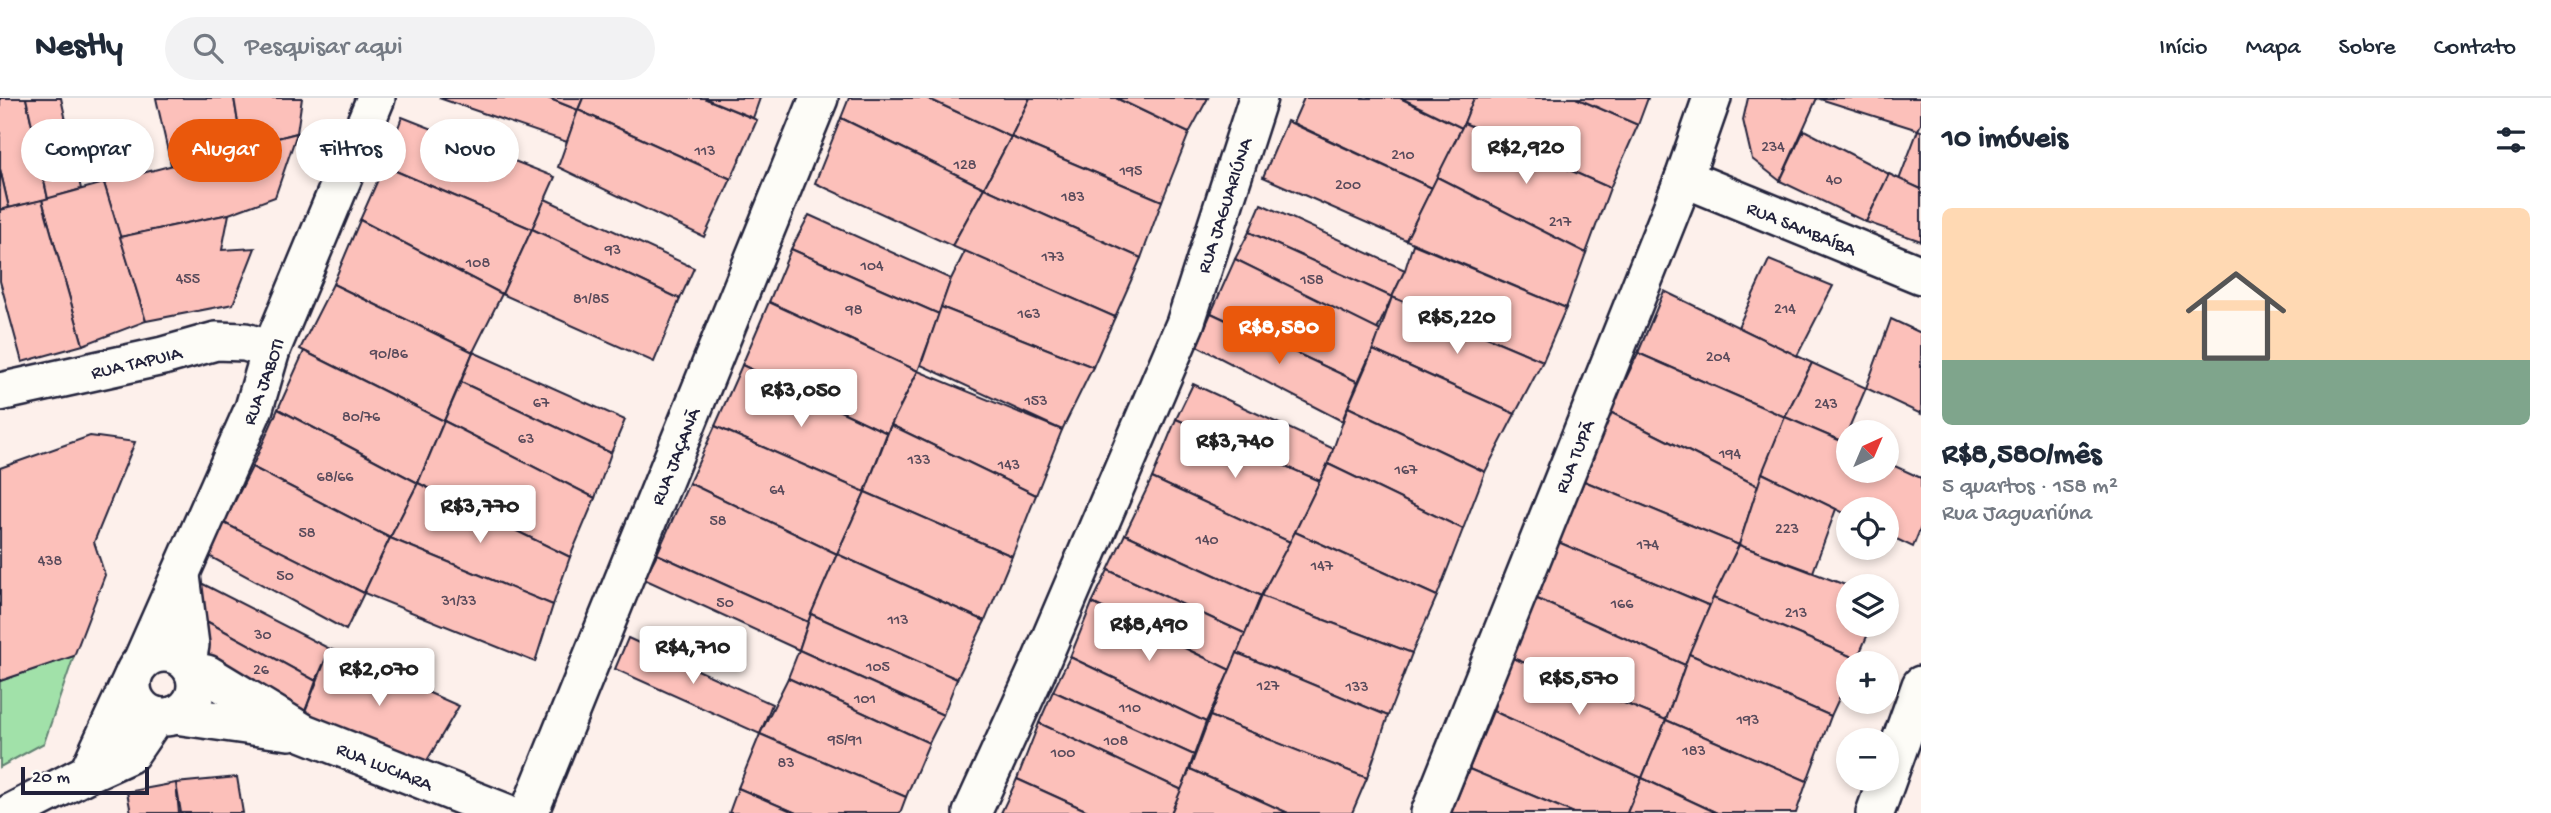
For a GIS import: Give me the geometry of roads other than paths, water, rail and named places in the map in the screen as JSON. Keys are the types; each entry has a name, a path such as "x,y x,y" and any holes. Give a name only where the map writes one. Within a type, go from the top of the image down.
{"street":[{"name":"RUA JABOTI","path":"88,773 181,576 254,408 271,350 376,98"},
{"name":"RUA JAÇANÃ","path":"529,813 819,98"},
{"name":"RUA JAGUARIÚNA","path":"972,813 1035,675 1185,324 1258,98"},
{"name":"RUA TUPÃ","path":"1430,813 1684,178 1712,98"},
{"name":"RUA SAMBAÍBA","path":"1684,178 1921,275"},
{"name":"RUA TAPUIA","path":"0,392 163,356 216,341 246,342 271,350"},
{"path":"181,576 190,666 196,681 192,702 185,710 166,715 147,712 134,697 137,669 150,655 170,653 190,666"},
{"name":"RUA LUCIARA","path":"190,666 304,733 506,813"},
{"path":"1875,813 1921,685"},
{"path":"10,813 130,754 166,715"},
{"name":"RUA LUCIARA","path":"166,715 304,733"}]}
